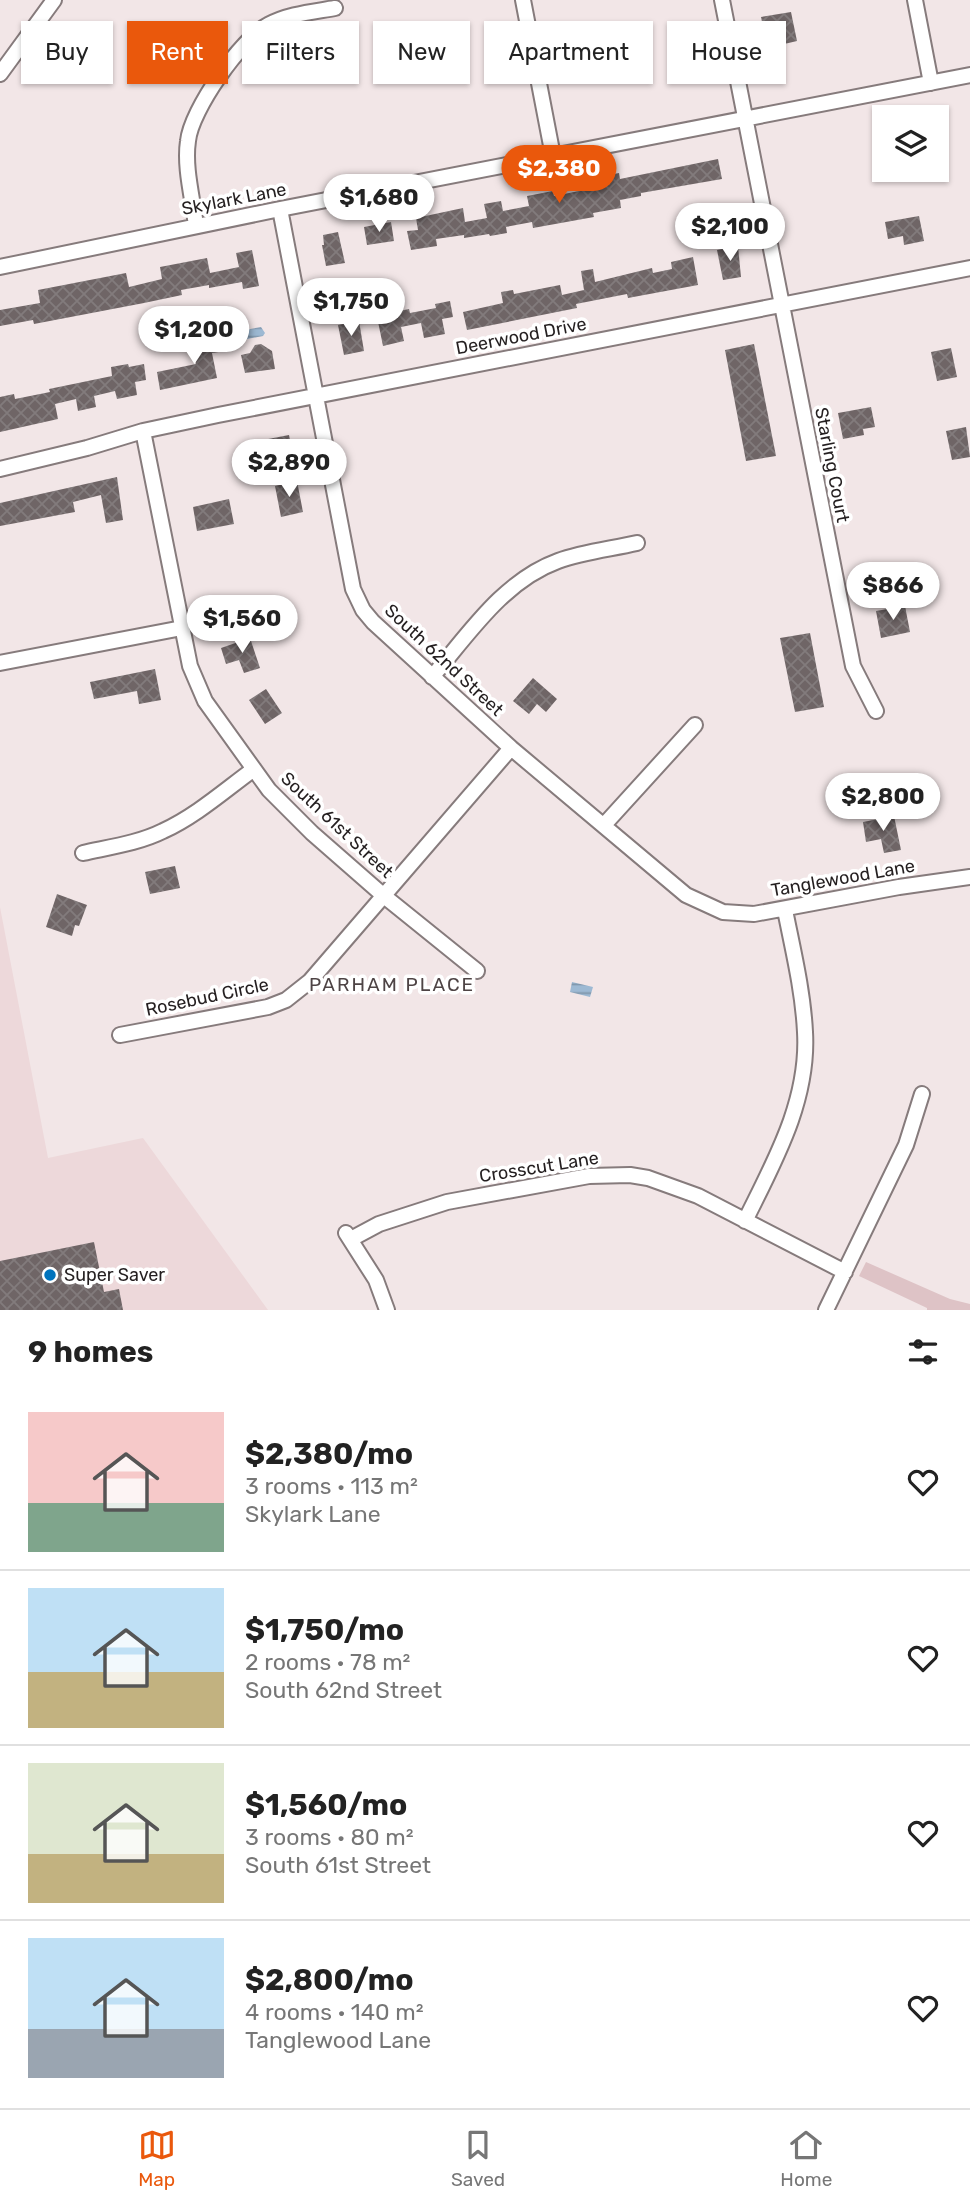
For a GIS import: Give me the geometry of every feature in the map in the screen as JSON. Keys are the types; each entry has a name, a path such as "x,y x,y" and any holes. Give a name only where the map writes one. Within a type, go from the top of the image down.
{"street":[{"path":"0,74 54,0"},
{"path":"523,0 553,156"},
{"name":"Starling Court","path":"722,0 853,666 876,711"},
{"path":"915,0 930,83"},
{"path":"196,226 187,154 192,122 200,107 246,41 257,31 286,17 335,8"},
{"name":"Skylark Lane","path":"0,267 280,209 970,75"},
{"name":"South 62nd Street","path":"280,209 357,600 373,622 511,748 686,895 723,912"},
{"name":"Deerwood Drive","path":"0,469 143,431 970,268"},
{"name":"South 61st Street","path":"143,431 190,666 205,701 270,790 312,832 384,896 477,971"},
{"path":"432,677 502,597 520,581 558,561 637,543"},
{"path":"0,663 182,628"},
{"path":"604,825 695,725"},
{"name":"Rosebud Circle","path":"120,1035 268,1007 286,1000 310,981 511,748"},
{"path":"83,853 139,841 162,832 254,769"},
{"name":"Tanglewood Lane","path":"723,912 754,914 899,887 970,877"},
{"path":"746,1221 785,1139 794,1111 804,1060 802,1004 785,909"},
{"path":"826,1310 906,1144 922,1094"},
{"name":"Crosscut Lane","path":"387,1310 376,1280 348,1236 447,1202 589,1175 648,1178 698,1196 845,1272"}],"shaded area":[{"path":"0,907 48,1158 143,1138 268,1310 0,1310"},
{"path":"866,1262 950,1299 970,1304 970,1310 927,1310 859,1276"}],"water":[{"path":"261,327 265,333 263,336 247,339 244,337 245,330"},
{"path":"572,982 593,987 590,997 570,992"}],"building":[{"path":"791,12 797,41 786,44 786,21 762,21 761,17"},
{"path":"718,159 722,179 641,193 641,196 620,200 621,208 593,213 594,217 533,228 532,222 506,227 507,233 490,236 464,238 464,235 436,239 437,246 411,250 407,231 418,230 416,218 463,208 465,222 487,218 484,204 501,201 503,211 529,206 527,196 553,191 554,196 579,191 578,186 605,181 604,176 619,173 620,179"},
{"path":"919,216 924,241 904,245 903,236 888,239 885,222"},
{"path":"391,222 394,241 367,245 364,227"},
{"path":"338,232 345,263 326,266 323,235"},
{"path":"738,246 741,277 723,280 717,250"},
{"path":"252,250 259,286 243,289 242,282 209,288 209,285 181,290 182,295 144,303 34,324 33,320 0,326 0,310 40,303 38,290 126,273 129,287 162,279 160,267 207,258 210,273 239,267 236,253"},
{"path":"693,257 698,285 628,298 627,294 576,304 577,308 467,330 463,312 503,303 501,292 513,290 514,294 560,285 562,295 584,290 581,271 593,269 595,282 652,268 653,273 672,269 671,262"},
{"path":"450,301 453,317 442,319 445,334 424,338 421,323 401,327 404,341 383,346 375,307 388,305 389,313 409,309 410,313 436,308 435,304"},
{"path":"359,321 364,351 344,355 338,325"},
{"path":"222,336 225,351 212,353 217,378 160,390 157,372 196,364 193,350 197,349 195,341"},
{"path":"261,344 272,351 275,369 245,373 241,355 250,353 255,345"},
{"path":"754,344 776,456 746,461 725,350"},
{"path":"951,348 957,377 937,381 931,352"},
{"path":"128,364 129,367 144,364 146,380 135,382 137,395 117,399 115,391 94,396 96,407 78,411 76,399 55,404 58,419 0,432 0,397 14,394 15,399 50,392 49,389 112,376 111,367"},
{"path":"871,407 875,427 863,429 864,435 843,439 838,413"},
{"path":"966,427 970,457 952,460 946,431"},
{"path":"289,435 294,459 258,466 253,442"},
{"path":"117,477 123,520 106,523 101,495 73,502 75,512 0,526 0,503"},
{"path":"297,481 303,512 281,517 275,486"},
{"path":"229,499 234,524 197,531 193,507"},
{"path":"905,606 910,632 881,638 876,611"},
{"path":"810,633 824,707 795,712 780,638"},
{"path":"250,638 260,668 244,673 239,660 226,664 221,648"},
{"path":"155,669 161,700 139,704 137,691 94,699 90,682"},
{"path":"533,678 557,699 546,712 537,704 529,714 513,701"},
{"path":"266,689 282,713 265,724 249,700"},
{"path":"894,816 901,850 884,853 881,839 866,842 863,822"},
{"path":"175,866 180,888 150,894 145,872"},
{"path":"57,894 87,905 72,936 46,927"},
{"name":"Super Saver","path":"94,1242 104,1292 119,1289 123,1310 0,1310 0,1261"}],"place":[{"name":"Super Saver","path":"50,1275"}],"district":[{"name":"PARHAM PLACE","path":"392,984"}]}
